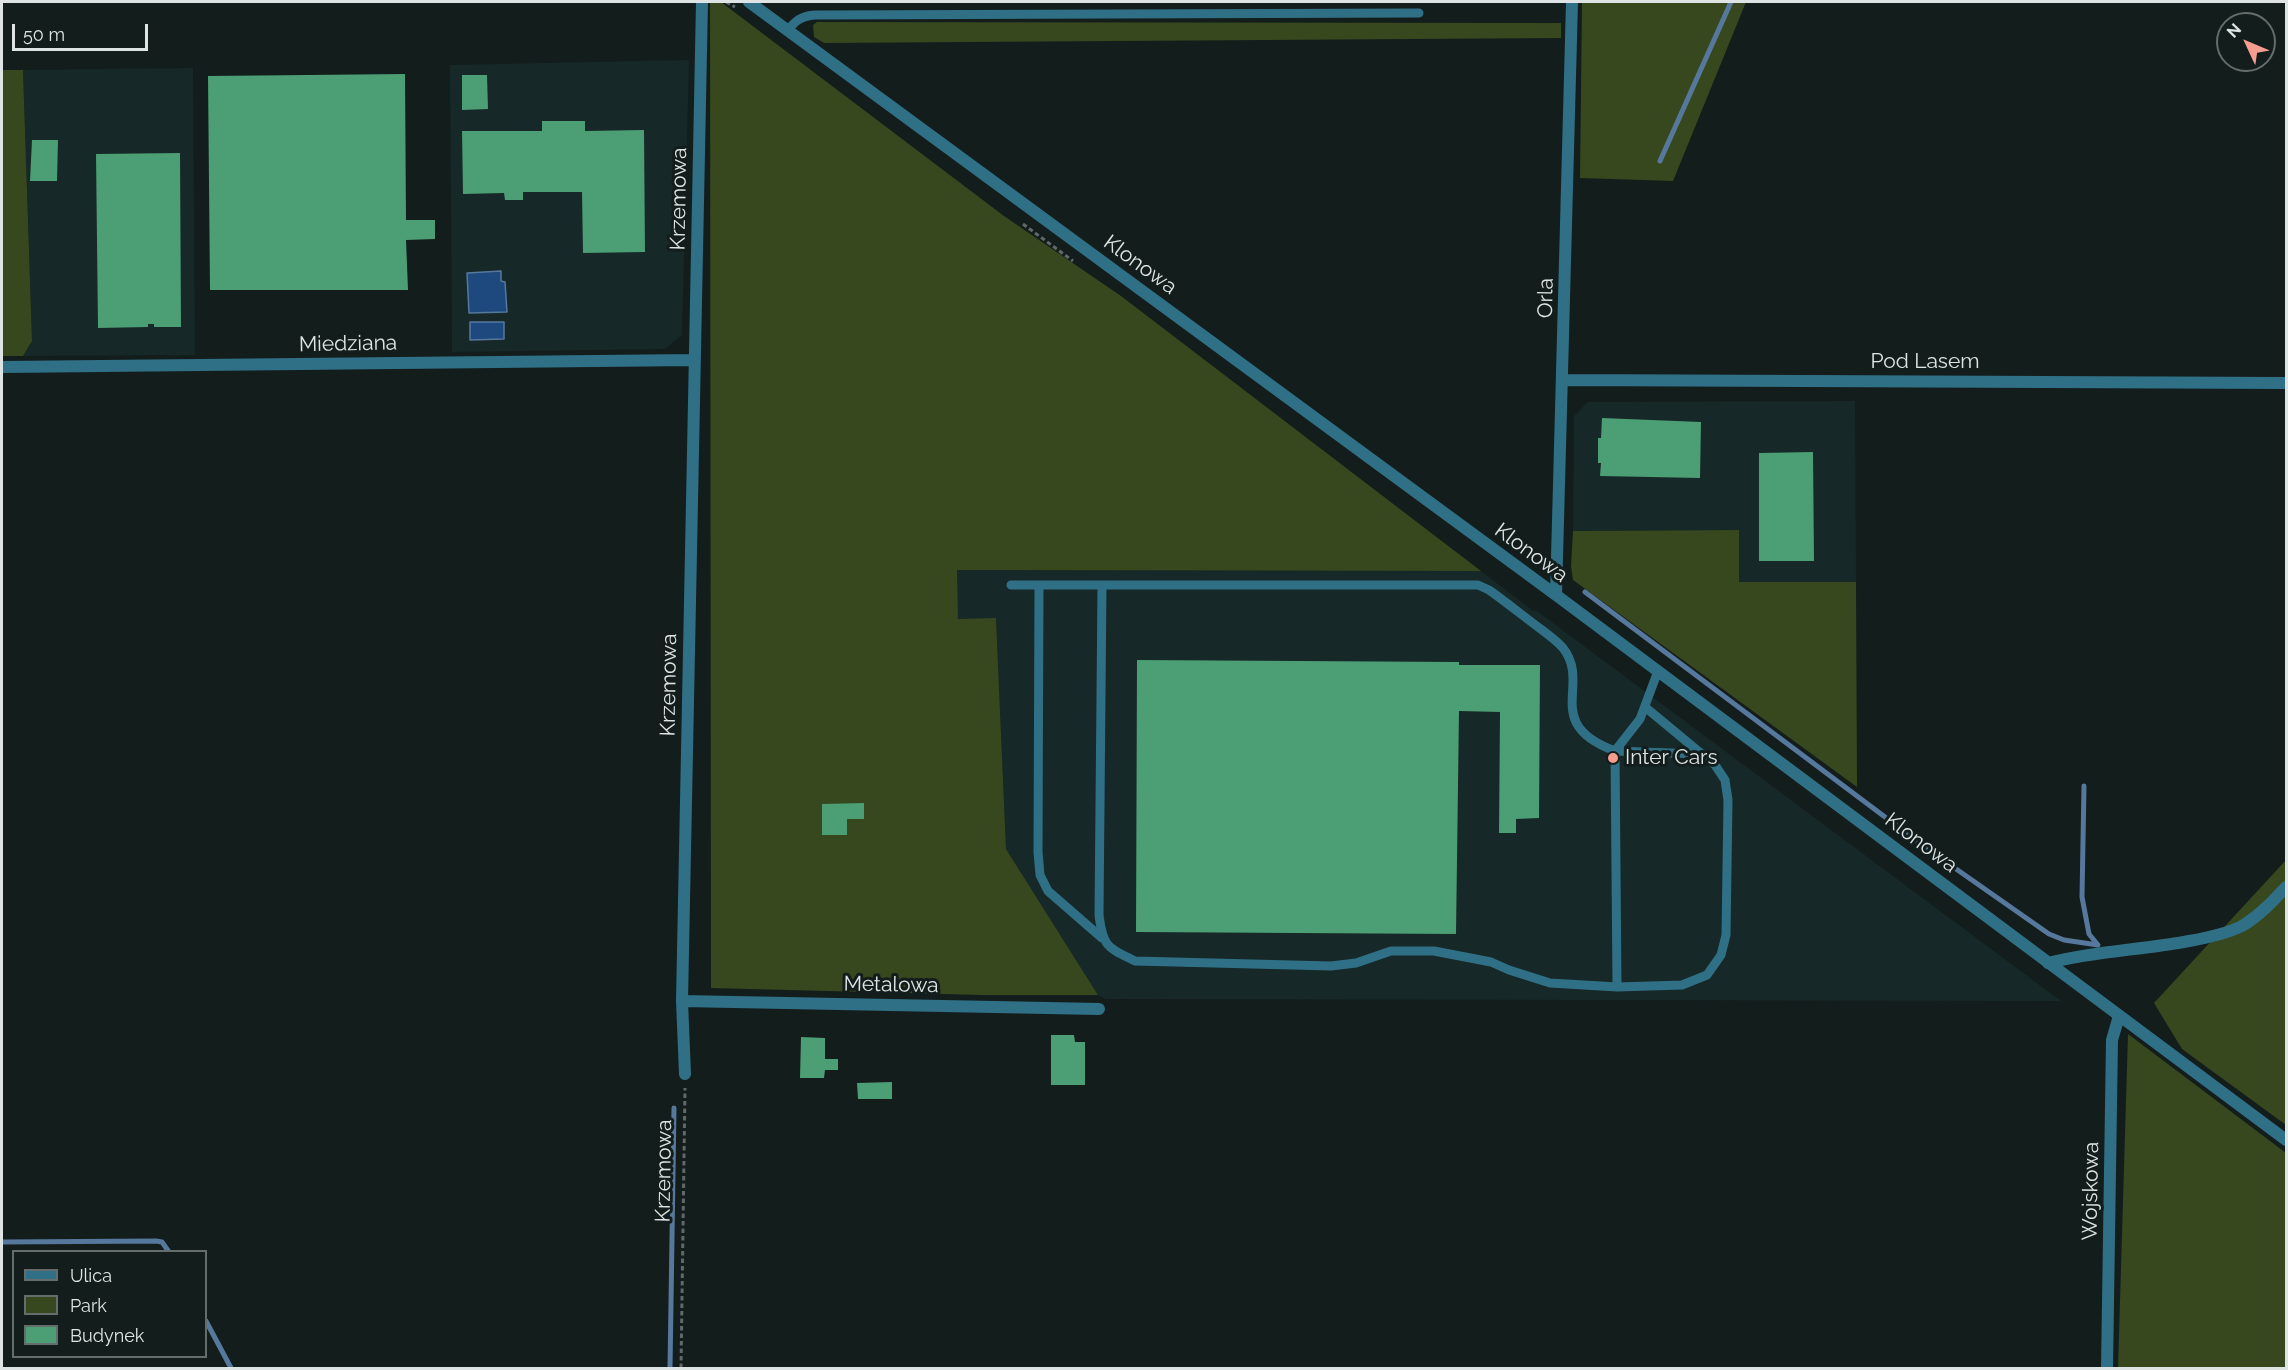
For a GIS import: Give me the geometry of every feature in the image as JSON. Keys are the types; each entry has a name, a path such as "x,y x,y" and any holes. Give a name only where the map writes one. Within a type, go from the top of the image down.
{"street":[{"name":"Krzemowa","path":"686,1074 682,1001 702,2"},
{"name":"Klonowa","path":"749,2 1556,594 2286,1140"},
{"name":"Orla","path":"1556,594 1572,2"},
{"name":"Miedziana","path":"2,367 695,360"},
{"name":"Pod Lasem","path":"1563,380 2286,383"},
{"path":"2048,963 2070,957 2170,944 2226,932 2255,917 2286,886"},
{"name":"Metalowa","path":"682,1001 1099,1009"},
{"name":"Wojskowa","path":"2107,1368 2112,1040 2119,1016"}],"lane":[{"path":"788,30 797,20 806,15 1419,14"},
{"path":"1011,585 1478,585 1489,590 1564,649 1572,671 1574,718 1580,729 1592,739 1616,751 1698,754"},
{"path":"1039,585 1038,852 1040,875 1048,891 1113,950 1135,961 1331,966 1356,963 1391,951 1434,951 1491,962 1550,983 1617,987 1682,985 1707,975 1721,955 1726,935 1728,800 1725,780 1715,765 1698,754 1645,707"},
{"path":"1102,585 1099,903 1102,938"},
{"path":"1617,987 1616,751 1640,719 1658,671"}],"path":[{"name":"Krzemowa","path":"681,1368 686,1074"}],"shaded area":[{"path":"689,60 682,335 665,349 452,352 450,65"},
{"path":"193,68 195,355 23,356 32,341 23,70"},
{"path":"1855,401 1856,582 1739,582 1738,530 1573,531 1574,416 1588,402"},
{"path":"957,570 1481,571 2061,1001 1106,999 1098,995 1006,849 996,619 957,619"}],"green space":[{"path":"710,2 721,2 1004,216 1121,296 1481,571 957,570 958,619 996,618 1006,849 1098,995 982,995 711,988"},
{"path":"1582,2 1746,2 1673,181 1580,178"},
{"path":"817,22 1561,23 1561,38 824,43 814,37 813,25"},
{"path":"2,70 23,70 32,341 23,356 2,356"},
{"path":"1739,530 1739,582 1856,582 1857,787 1573,580 1571,566 1573,531"},
{"path":"2286,860 2286,1125 2182,1049 2154,1003"},
{"path":"2128,1034 2286,1153 2286,1368 2118,1368"}],"water":[{"path":"501,271 501,281 505,282 507,312 469,313 467,273"},
{"path":"470,322 504,322 504,339 470,340"}],"building":[{"path":"405,74 406,220 435,220 435,239 406,240 408,290 210,290 208,76"},
{"path":"462,75 487,75 488,109 462,110"},
{"path":"542,121 585,121 585,131 644,130 645,252 583,253 582,192 523,192 523,200 505,200 504,193 463,194 462,131 542,131"},
{"path":"32,140 58,140 57,181 30,181"},
{"path":"180,153 181,327 154,327 154,324 148,324 148,327 98,328 96,154"},
{"path":"1602,418 1701,422 1700,478 1600,476 1598,438 1601,438"},
{"path":"1813,452 1814,561 1759,561 1759,453"},
{"path":"1137,660 1459,662 1459,665 1540,665 1539,818 1516,819 1516,833 1499,833 1500,712 1459,711 1456,934 1136,932"},
{"path":"864,803 864,819 847,819 847,835 822,835 822,804"},
{"path":"1051,1035 1074,1035 1075,1042 1085,1042 1085,1085 1051,1085"},
{"path":"801,1037 825,1038 825,1059 838,1059 838,1070 825,1070 824,1078 800,1078"},
{"path":"892,1082 892,1099 858,1099 857,1083"}],"waterway":[{"path":"1660,161 1731,2"},
{"path":"1585,592 1929,850 2049,934 2064,940 2098,945 2089,934 2082,897 2084,786"},
{"path":"670,1368 674,1108"},
{"path":"2,1242 156,1241 162,1242 168,1250"},
{"path":"207,1323 231,1368"}],"place":[{"name":"Inter Cars","path":"1613,758"}]}
